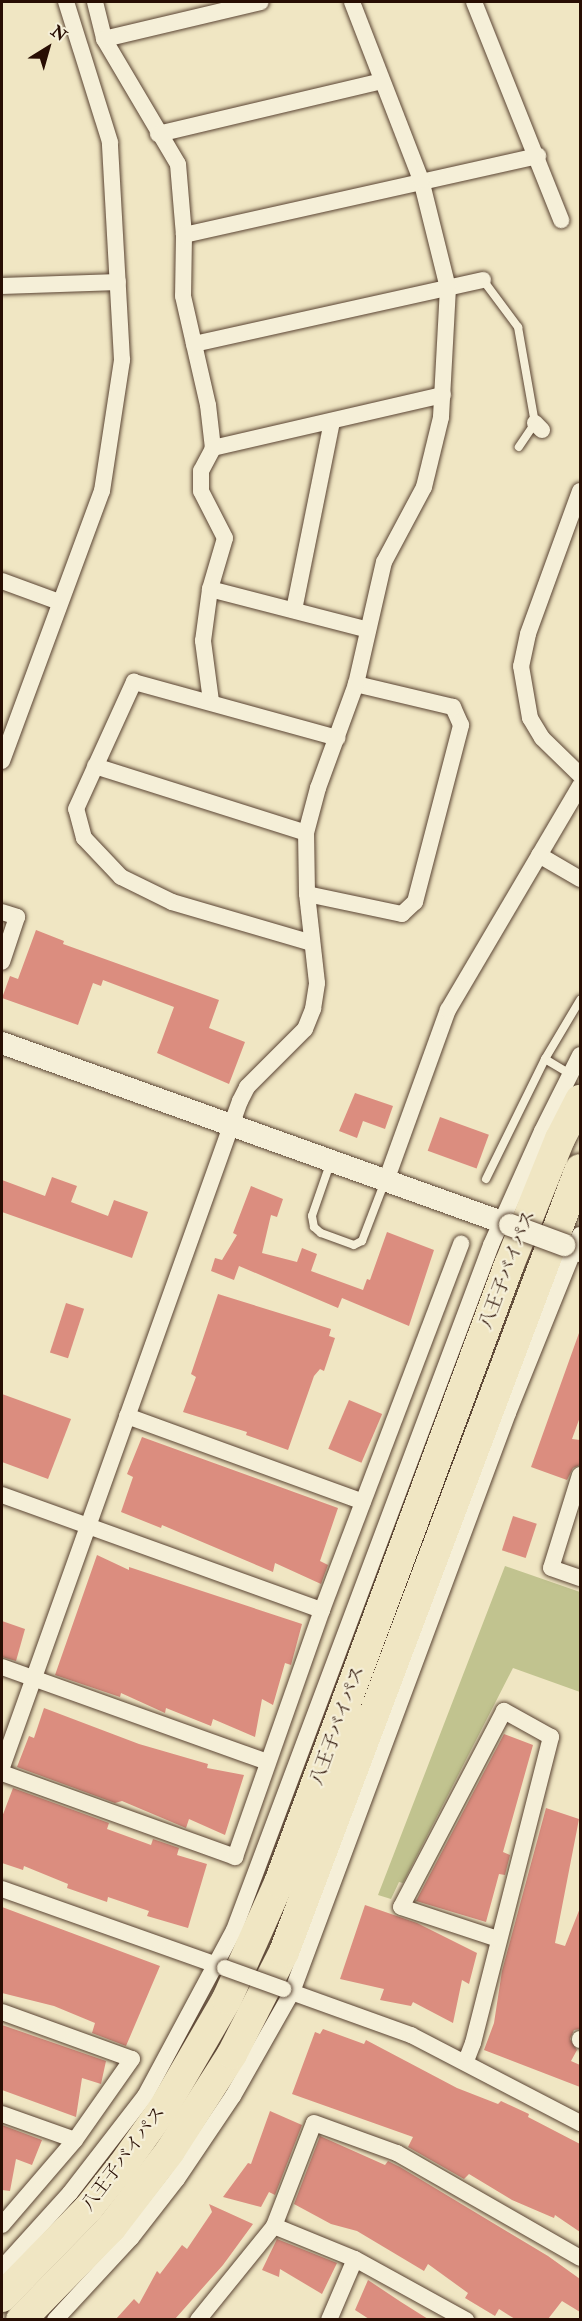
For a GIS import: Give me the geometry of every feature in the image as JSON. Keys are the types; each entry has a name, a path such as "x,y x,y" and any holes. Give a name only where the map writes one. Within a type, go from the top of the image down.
{"highway":[{"name":"八王子バイパス","path":"2,2297 88,2209 123,2165 200,2050 242,1970 279,1883 509,1265 556,1148 575,1087"},
{"name":"八王子バイパス","path":"21,2319 111,2228 170,2151 232,2054 279,1962 580,1169"}],"street":[{"path":"2,761 102,491 115,423 122,360 110,142 66,2"},
{"path":"94,2 104,39 158,134 178,164 184,235 183,296 213,448 201,471 201,491 225,538 210,589 202,641 212,701"},
{"path":"104,39 261,2"},
{"path":"2,1767 231,1126 247,1087 305,1029 317,983 307,894 306,833 318,788 356,684 384,562 424,487 443,395 448,288 421,180 352,2"},
{"path":"474,2 538,156 561,220"},
{"path":"158,134 382,81"},
{"path":"184,235 421,180 538,156"},
{"path":"194,344 483,280"},
{"path":"2,286 118,282"},
{"path":"213,448 443,395"},
{"path":"294,610 332,422"},
{"path":"580,491 528,634 521,666 530,718 542,738 580,776"},
{"path":"2,581 59,602"},
{"path":"210,589 368,630"},
{"path":"312,943 172,902 121,877 84,838 76,809 134,682 212,701 337,738"},
{"path":"307,894 402,914 415,902 461,724 453,707 356,684"},
{"path":"95,766 306,833"},
{"path":"386,1181 448,1010 580,786"},
{"path":"539,855 580,879"},
{"path":"2,912 17,917 2,962"},
{"path":"2,1043 505,1223 575,1245 508,1413 287,1991 233,2096 177,2179 131,2238 55,2319"},
{"path":"2,2268 70,2193 134,2111 221,1967 258,1875 438,1387 505,1223 575,1087 580,1055"},
{"path":"2,1773 235,1857 322,1610 461,1244"},
{"path":"411,1377 438,1387"},
{"path":"127,1416 363,1502"},
{"path":"580,1475 551,1568 580,1578"},
{"path":"2,1494 322,1610"},
{"path":"2,1667 268,1762"},
{"path":"466,2061 551,1737 504,1711 401,1907 498,1939"},
{"path":"2,1889 411,2035 466,2061 580,2123"},
{"path":"2,2012 132,2059 75,2139 2,2223"},
{"path":"2,2114 75,2139"},
{"path":"198,2319 274,2226 314,2123 397,2153 580,2258"},
{"path":"274,2226 355,2259 466,2319"},
{"path":"329,2319 355,2259"}],"lane":[{"path":"483,280 518,327 538,427 519,447"},
{"path":"486,1179 545,1059 580,1000"},
{"path":"545,1059 575,1087"},
{"path":"331,1161 312,1216 314,1227 354,1245 362,1241 386,1181"}],"green space":[{"path":"505,1566 580,1592 580,1692 513,1668 403,1883 399,1882 391,1899 378,1895"}],"building":[{"path":"36,930 64,941 63,944 219,1000 209,1028 245,1042 229,1084 157,1053 174,1007 103,980 101,986 93,983 78,1025 2,998 10,976 18,979"},
{"path":"355,1093 393,1106 385,1129 363,1121 357,1138 339,1131"},
{"path":"440,1117 489,1135 477,1169 428,1151"},
{"path":"52,1177 77,1186 71,1202 108,1216 114,1200 148,1212 132,1258 2,1212 2,1180 45,1196"},
{"path":"251,1186 283,1199 277,1217 271,1215 262,1253 297,1262 302,1248 317,1254 311,1271 363,1290 367,1279 370,1280 387,1232 434,1250 409,1326 342,1298 338,1308 239,1266 234,1280 211,1271 215,1258 222,1260 237,1235 233,1233"},
{"path":"218,1294 331,1329 329,1336 335,1338 324,1371 320,1369 314,1376 288,1450 246,1435 247,1432 183,1412 196,1377 191,1374"},
{"path":"66,1303 84,1309 68,1358 50,1352"},
{"path":"579,1333 580,1417 572,1439 580,1440 580,1465 573,1468 567,1480 531,1467"},
{"path":"2,1394 71,1419 48,1479 2,1462"},
{"path":"349,1400 382,1414 361,1463 328,1449"},
{"path":"142,1437 338,1508 320,1561 328,1565 321,1584 275,1563 273,1572 162,1525 161,1528 121,1512 133,1477 127,1474"},
{"path":"513,1516 537,1524 526,1558 502,1550"},
{"path":"97,1555 129,1570 129,1567 302,1624 291,1665 285,1663 273,1705 262,1699 255,1737 213,1719 211,1726 166,1708 165,1713 121,1693 120,1697 55,1675"},
{"path":"2,1621 25,1629 16,1661 2,1657"},
{"path":"44,1708 139,1744 208,1764 207,1768 244,1775 225,1835 189,1819 186,1828 122,1801 115,1803 17,1767 29,1736 34,1738"},
{"path":"504,1734 533,1745 503,1852 510,1855 505,1875 499,1874 486,1922 416,1901"},
{"path":"13,1788 109,1823 107,1829 151,1845 153,1839 179,1848 177,1855 207,1864 188,1928 147,1916 149,1911 108,1897 107,1902 67,1888 68,1884 24,1866 23,1870 2,1863 2,1817"},
{"path":"546,1808 579,1819 555,1943 565,1946 580,1908 580,2029 574,2030 570,2039 577,2050 571,2061 580,2065 580,2087 484,2050 494,2023 502,1971"},
{"path":"365,1905 417,1923 477,1953 469,1984 462,1980 453,2023 413,2002 411,2006 380,2000 384,1989 340,1979"},
{"path":"2,1907 160,1966 126,2046 92,2033 95,2023 54,2006 2,1993"},
{"path":"2,2025 106,2061 101,2084 82,2078 76,2117 2,2090"},
{"path":"323,2029 364,2044 366,2040 457,2088 498,2104 501,2101 529,2114 528,2117 580,2144 580,2232 555,2215 554,2218 512,2200 469,2174 464,2179 408,2147 413,2137 292,2094 315,2032 320,2034"},
{"path":"270,2111 302,2125 275,2195 269,2192 261,2207 223,2197 248,2163 251,2164"},
{"path":"2,2125 42,2140 32,2165 16,2159 10,2191 2,2190"},
{"path":"320,2136 385,2165 388,2161 400,2167 548,2256 580,2279 580,2312 562,2301 548,2319 515,2319 499,2309 495,2316 465,2298 468,2293 428,2264 424,2271 357,2231 331,2224 294,2204"},
{"path":"209,2204 253,2224 223,2265 175,2319 116,2319 134,2299 139,2304 157,2271 160,2274 182,2245 187,2249 212,2212"},
{"path":"277,2239 337,2263 322,2294 280,2269 279,2277 262,2270"},
{"path":"368,2280 428,2319 369,2319 355,2310"}]}
